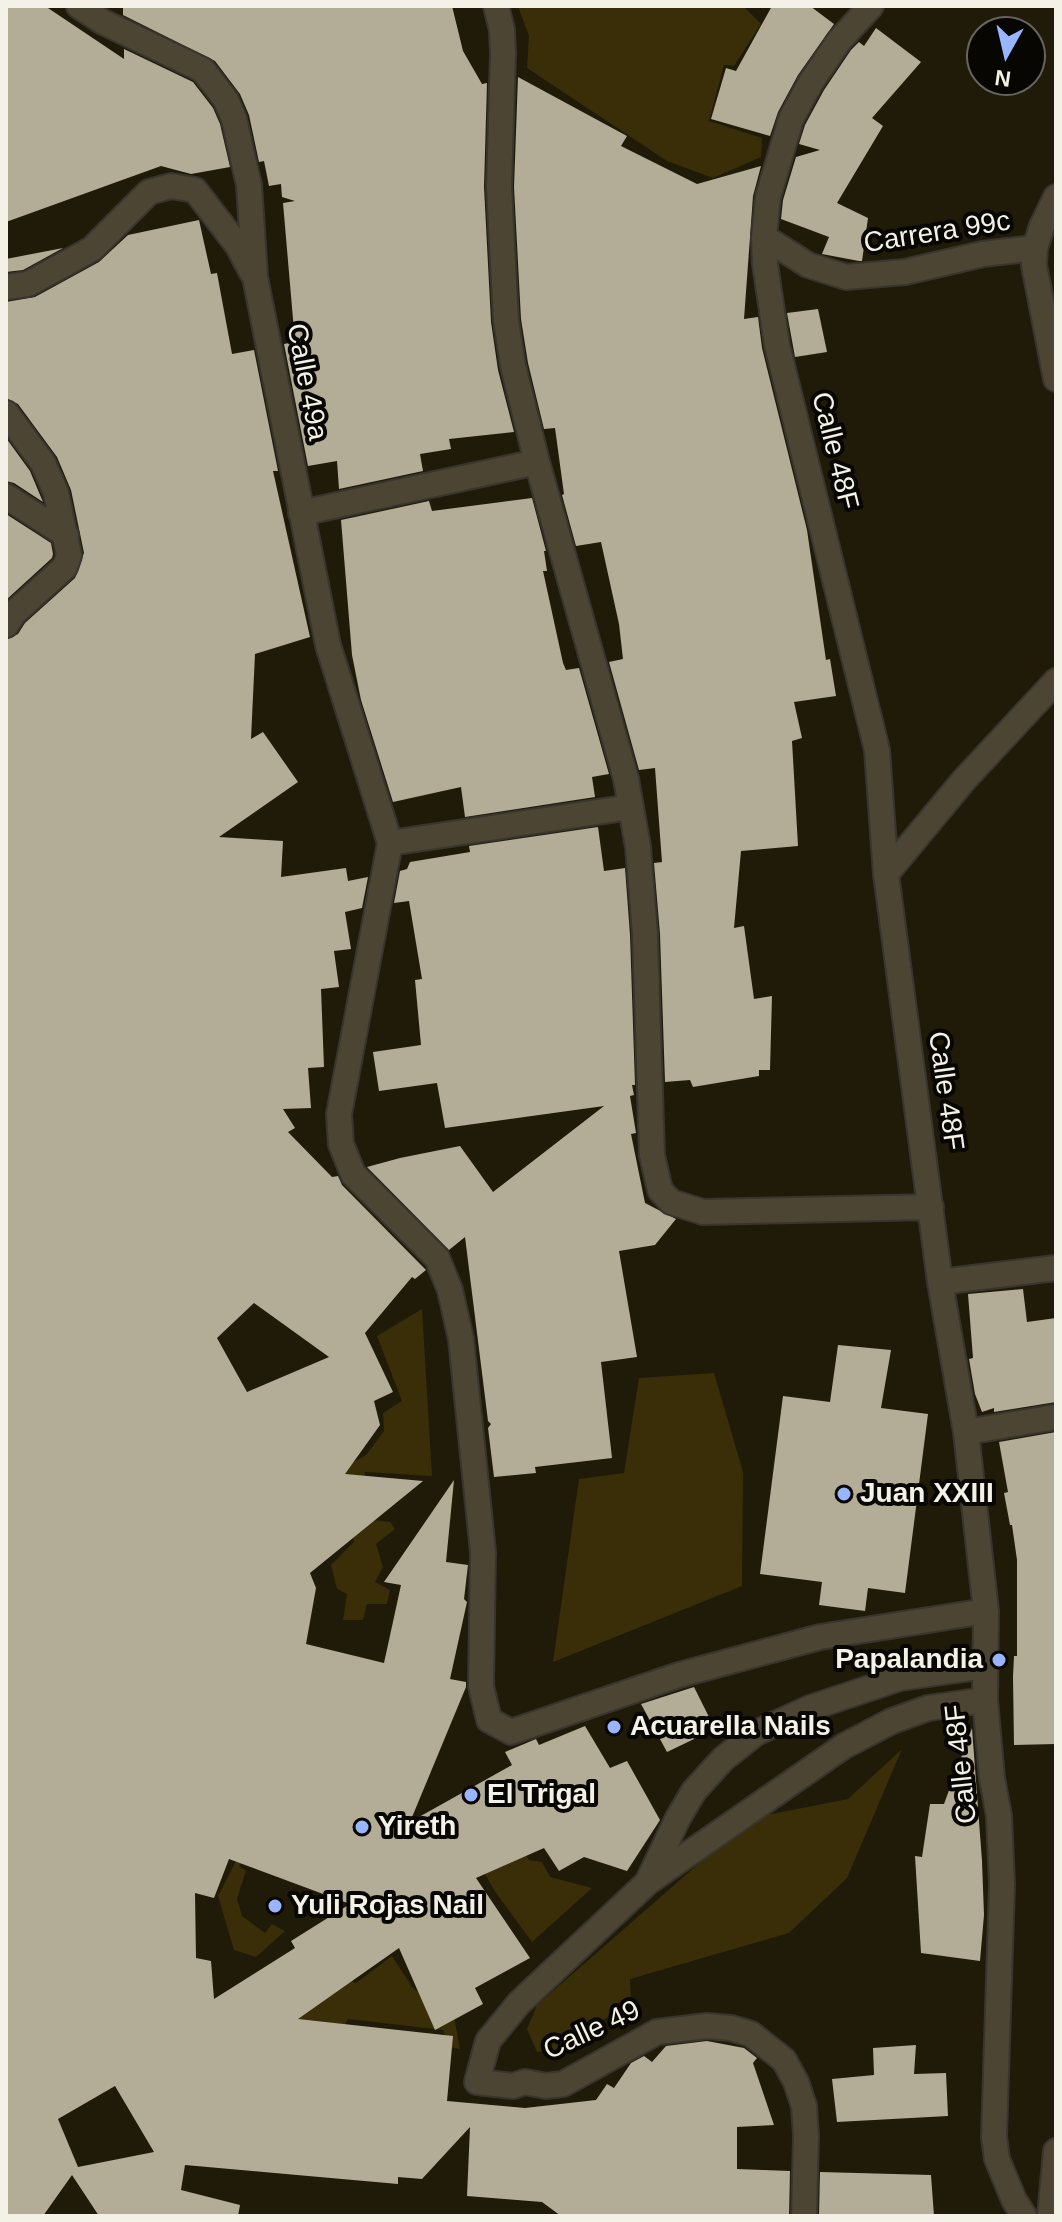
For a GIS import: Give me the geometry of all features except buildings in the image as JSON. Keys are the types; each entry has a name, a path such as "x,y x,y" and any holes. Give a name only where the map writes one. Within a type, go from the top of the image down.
{"street":[{"name":"Calle 49a","path":"79,6 103,22 203,70 226,100 234,119 249,185 255,277 328,645 390,843"},
{"path":"496,6 503,53 499,187 506,321 513,366 537,462 626,779 631,807 643,885 652,1155 660,1190 671,1202 703,1212 931,1207"},
{"name":"Calle 48F","path":"871,6 839,41 791,119 768,197 764,237 777,345 877,750 886,874 940,1282 966,1432 986,1611 985,1700 999,1816 1002,1884 994,2137 997,2159 1024,2216"},
{"path":"6,287 28,284 92,249 149,192 171,186 195,190 238,246 255,277"},
{"path":"1056,197 1050,205 1035,248 1034,265 1056,379"},
{"name":"Carrera 99c","path":"764,237 808,265 846,277 905,272 983,254 1035,248"},
{"path":"6,413 43,463 56,493 69,555 65,567 14,613 6,625"},
{"path":"301,513 537,462"},
{"path":"6,496 66,535"},
{"path":"886,874 964,780 1056,681"},
{"path":"631,807 390,843 339,1114 341,1144 353,1174 437,1258 450,1290 461,1339 483,1552 481,1686 489,1720 511,1732 679,1675 820,1637 986,1611"},
{"path":"940,1282 1056,1268"},
{"path":"966,1432 1056,1417"},
{"name":"Calle 49","path":"648,1882 694,1791 723,1759 756,1733 810,1708 900,1678 985,1666"},
{"name":"Calle 49","path":"804,2216 804,2106 784,2060 751,2034 707,2026 657,2032 563,2084 546,2086 525,2082 513,2086 477,2082 488,2041 519,2003 648,1882 844,1746 892,1721 928,1708 985,1700"},
{"path":"1050,2216 1056,2151"}],"shaded area":[{"path":"518,6 743,6 761,24 734,66 724,65 709,121 762,138 761,157 713,178 667,161 527,68 529,36"},
{"path":"422,1309 432,1476 365,1472 364,1519 390,1522 395,1529 376,1544 383,1567 375,1582 390,1590 387,1604 367,1604 363,1620 343,1620 347,1594 337,1589 331,1565 354,1542 343,1468 366,1455 384,1431 383,1413 402,1401 377,1336"},
{"path":"714,1373 743,1472 742,1586 553,1662 579,1479 624,1473 639,1378"},
{"path":"902,1749 847,1878 789,1933 630,1979 631,2003 553,2051 537,2052 527,2029 537,2005 751,1818 848,1799"},
{"path":"253,1828 258,1831 239,1866 246,1871 237,1899 242,1916 265,1933 272,1924 285,1931 256,1957 234,1950 218,1896"},
{"path":"511,1833 529,1860 542,1862 550,1877 592,1888 532,1942 496,1893 474,1856"},
{"path":"392,1956 413,1988 454,2017 460,2049 448,2047 443,2030 348,2019 344,2026 308,2027 255,1989 347,1980 356,1983"}],"place":[{"name":"Juan XXIII","path":"844,1494"},
{"name":"Papalandia","path":"999,1660"},
{"name":"Acuarella Nails","path":"614,1727"},
{"name":"El Trigal","path":"471,1795"},
{"name":"Yireth","path":"362,1827"},
{"name":"Yuli Rojas Nail","path":"275,1906"}]}
